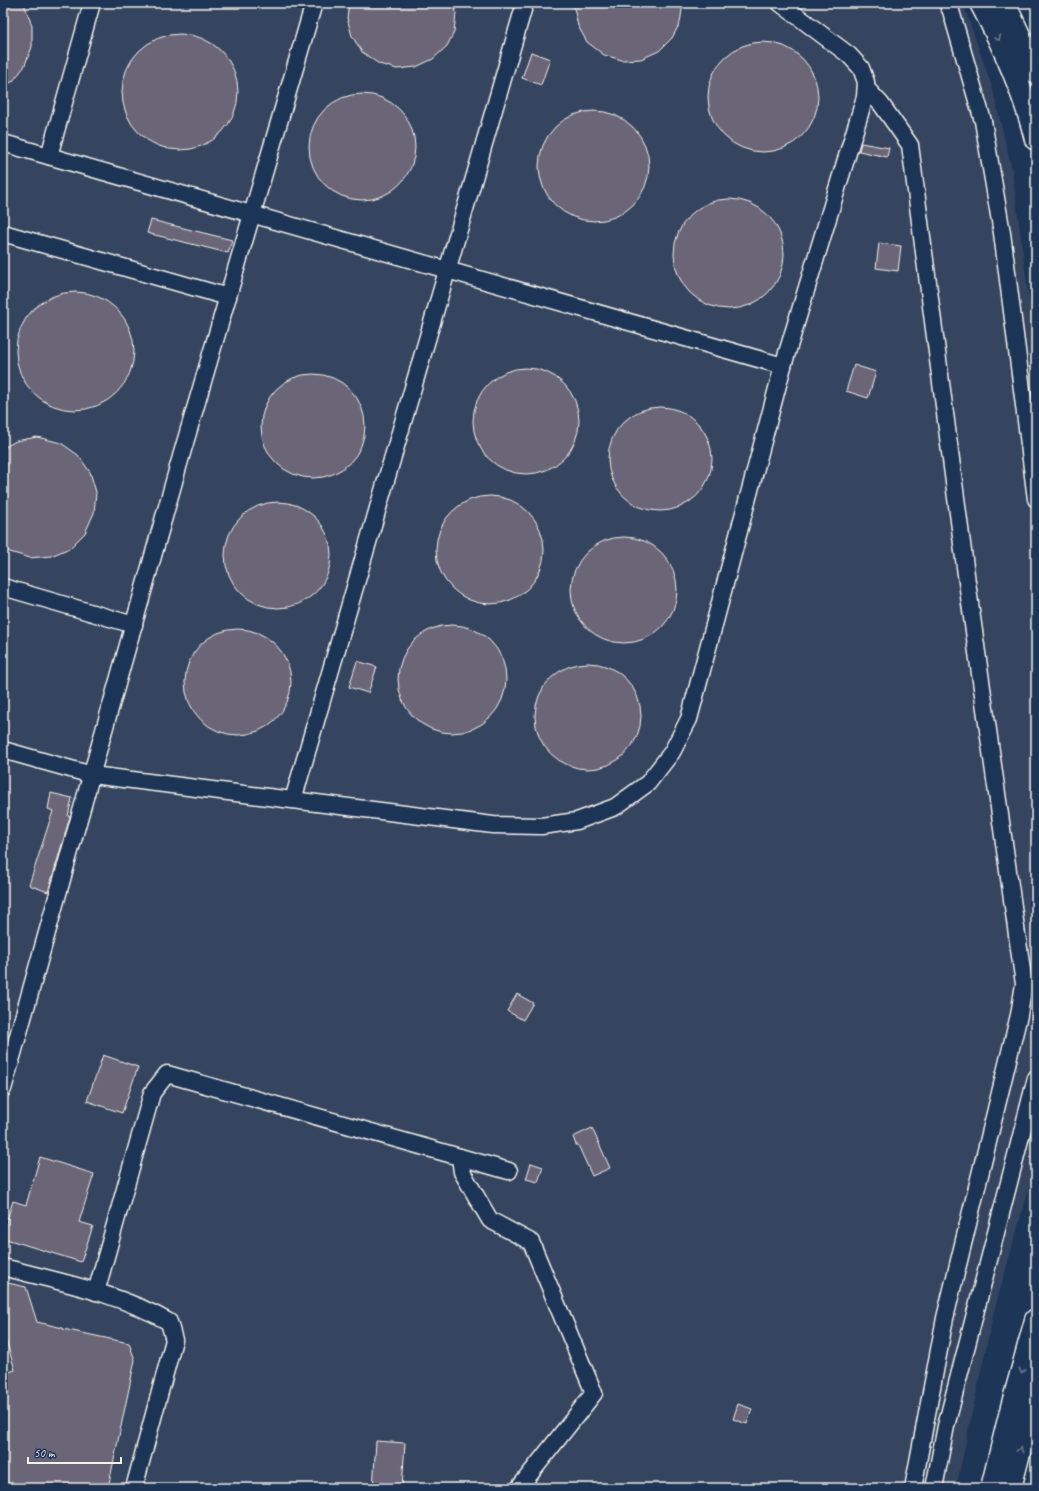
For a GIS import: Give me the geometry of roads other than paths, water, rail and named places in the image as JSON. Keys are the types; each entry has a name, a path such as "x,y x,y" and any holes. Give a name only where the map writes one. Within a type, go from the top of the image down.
{"highway":[{"path":"980,3 992,24 1015,73 1026,101 1036,139"},
{"path":"1004,3 1036,72"},
{"path":"992,1488 1036,1320"},
{"path":"1010,1488 1036,1387"}],"lane":[{"path":"49,156 92,3"},
{"path":"3,1089 10,1040 92,775 182,453 314,3"},
{"path":"293,800 525,3"},
{"path":"3,750 92,775 493,825 541,826 577,821 615,807 648,783 672,752 689,719 783,366 865,97 866,82 861,68 849,55 780,3"},
{"path":"947,3 951,10 983,121 1002,233 1036,499"},
{"path":"866,88 910,144 967,582 1024,984 1019,1015 945,1318 913,1488"},
{"path":"3,143 783,366"},
{"path":"3,233 228,297"},
{"path":"3,587 134,625"},
{"path":"96,1292 152,1093 167,1074 509,1171"},
{"path":"934,1488 946,1426 1036,1078"},
{"path":"460,1157 462,1172 490,1220 531,1242 594,1393 519,1488"},
{"path":"3,1267 96,1292 149,1310 169,1322 174,1340 134,1488"}]}
